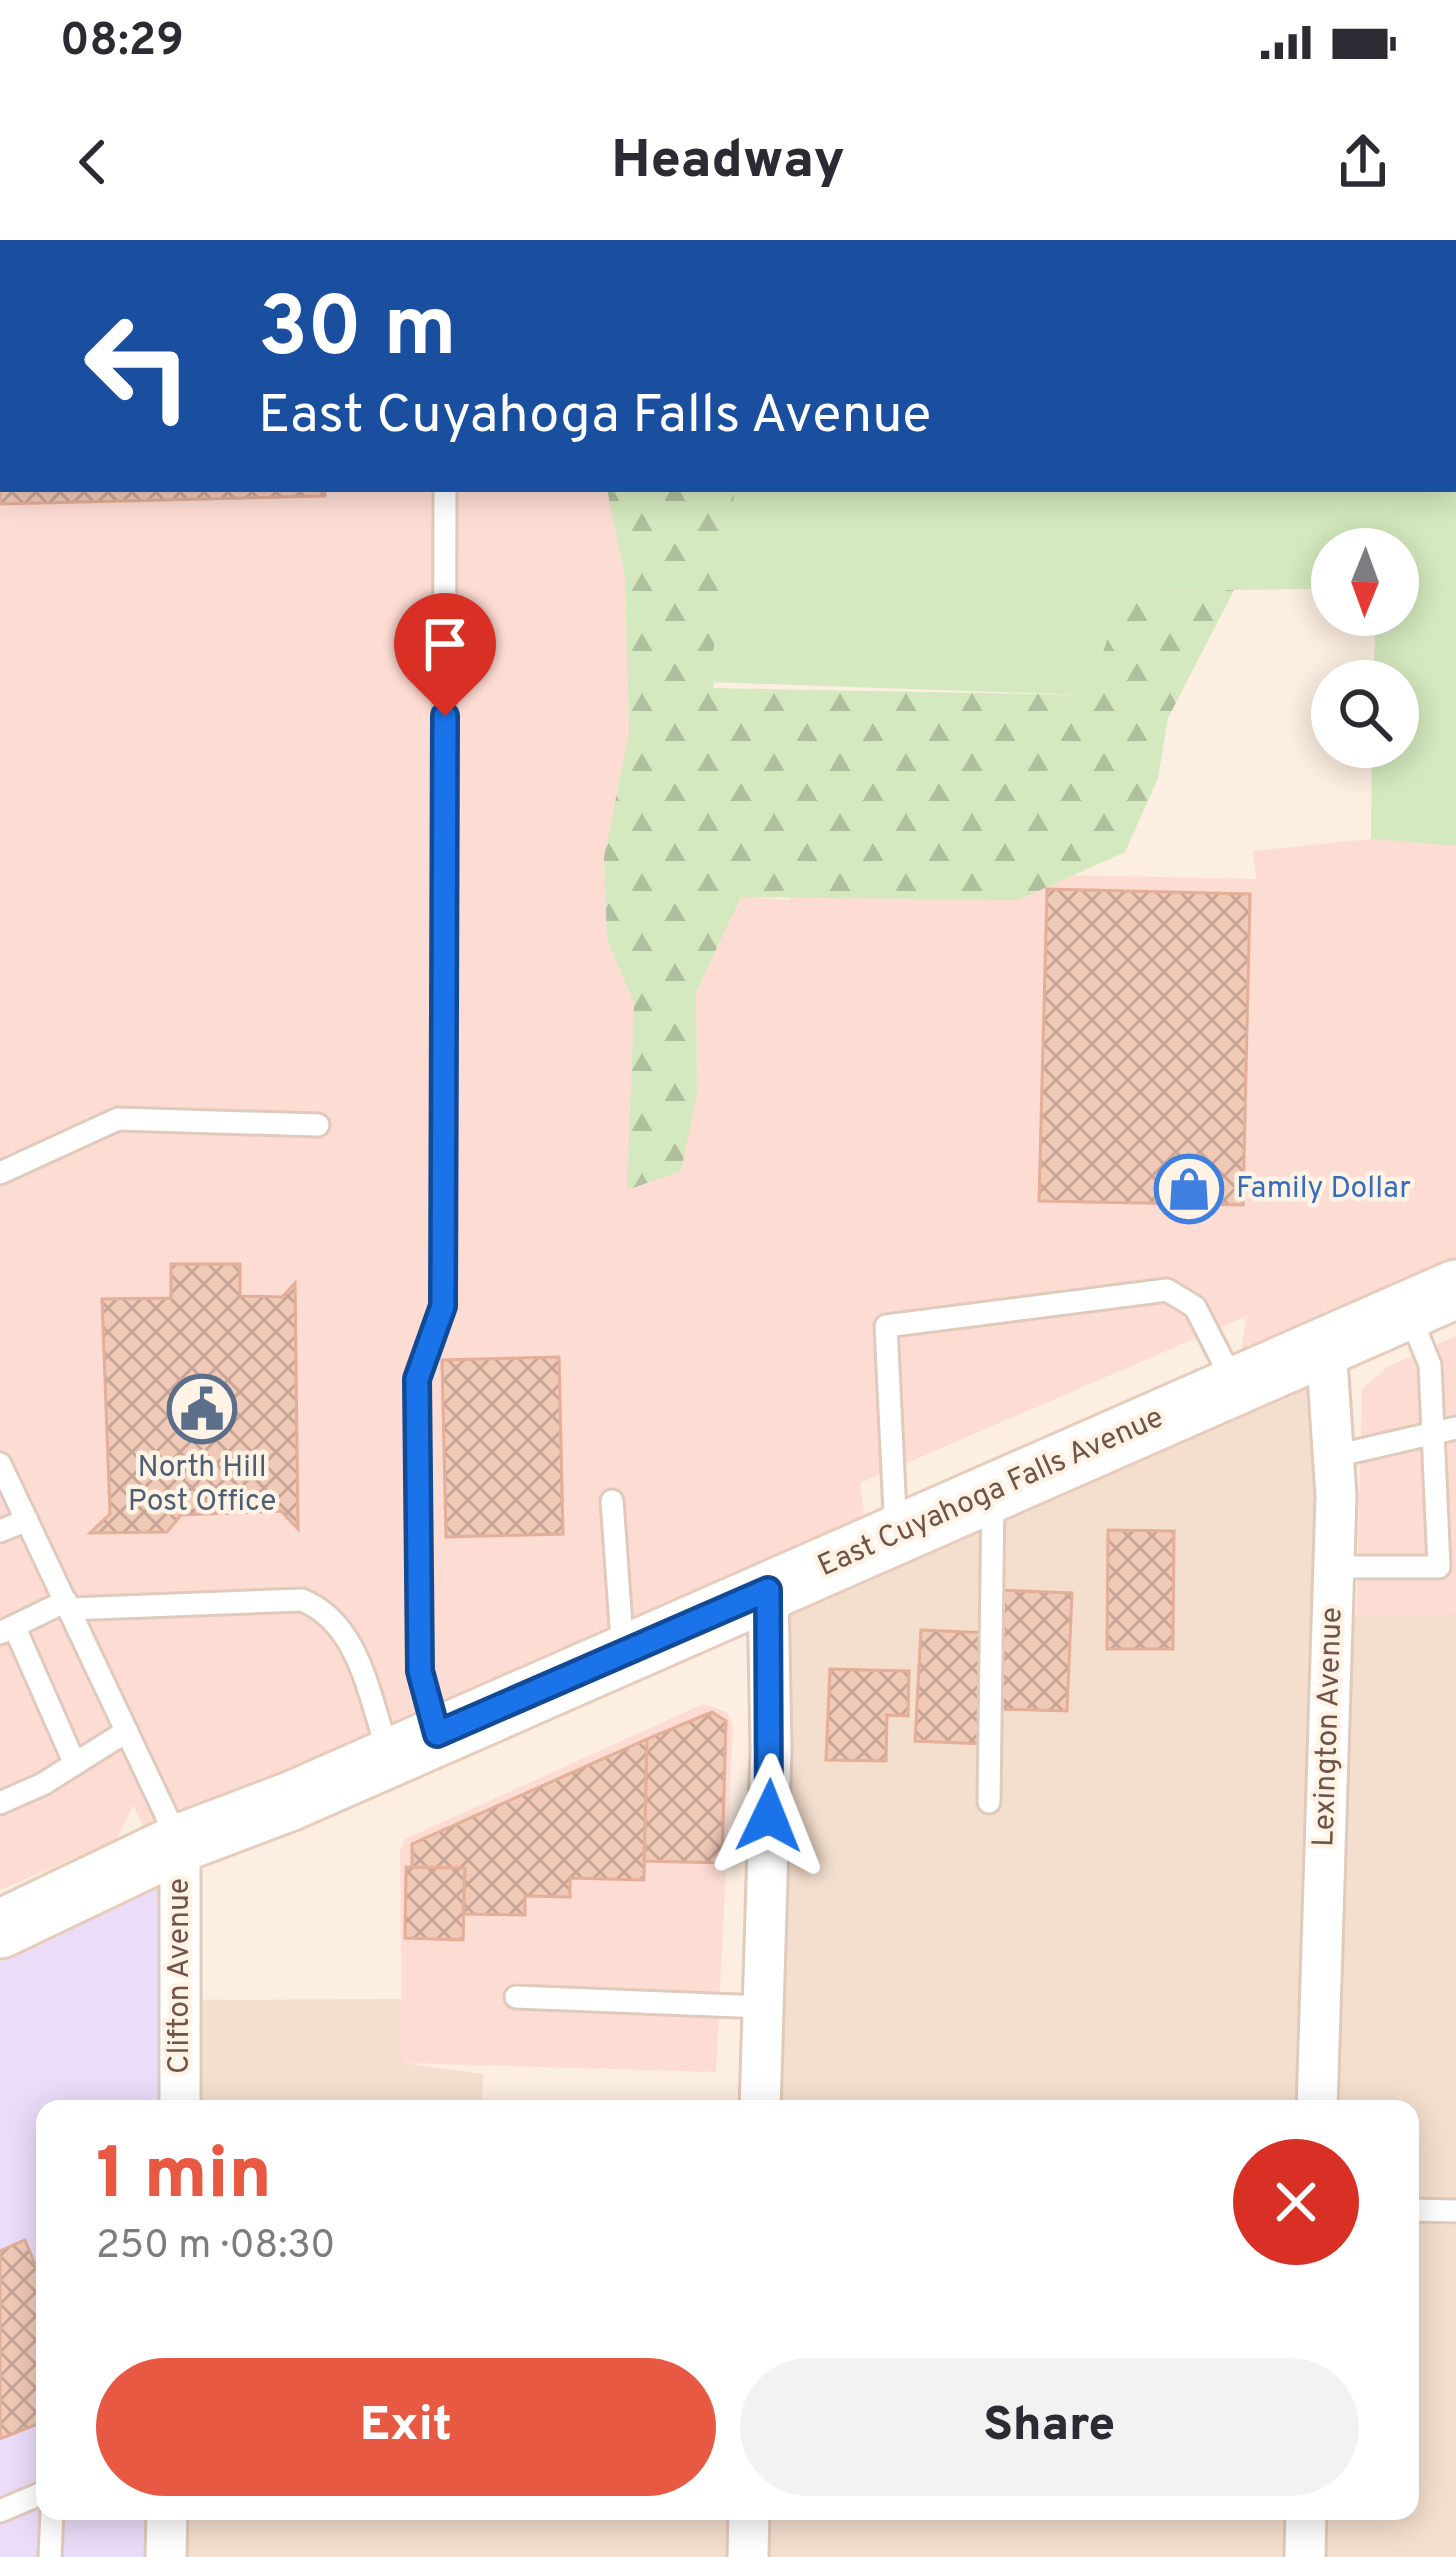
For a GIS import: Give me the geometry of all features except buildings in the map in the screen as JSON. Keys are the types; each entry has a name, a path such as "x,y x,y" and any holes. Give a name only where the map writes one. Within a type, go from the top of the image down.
{"street":[{"name":"East Cuyahoga Falls Avenue","path":"0,1929 180,1843 291,1801 1432,1299"},
{"name":"Lexington Avenue","path":"1317,2100 1334,1567 1335,1456 1326,1345"},
{"path":"760,2100 771,1749 768,1590"},
{"name":"Clifton Avenue","path":"180,1843 180,2100"},
{"path":"166,2557 167,2520"},
{"path":"748,2557 749,2520"},
{"path":"1305,2557 1306,2520"}],"lane":[{"path":"413,1744 420,1671 417,1379 443,1306 445,492"},
{"path":"0,1173 118,1119 318,1125"},
{"path":"896,1534 886,1326 1167,1290 1195,1307 1235,1386"},
{"path":"1334,1567 1439,1567 1430,1366 1432,1299"},
{"path":"1335,1456 1456,1427"},
{"path":"0,1464 180,1843"},
{"path":"989,1802 993,1492"},
{"path":"612,1501 623,1653"},
{"path":"0,1531 27,1520"},
{"path":"75,1765 7,1629 68,1605 302,1600 320,1607 350,1641 413,1744"},
{"path":"0,1803 75,1765 127,1731"},
{"path":"516,1997 764,2006"},
{"path":"1419,2210 1456,2211"},
{"path":"0,2511 36,2496"},
{"path":"50,2557 52,2520"}],"shaded area":[{"path":"0,492 609,492 625,577 629,732 604,857 607,940 634,1003 628,1189 697,1094 696,992 741,896 790,900 790,878 809,870 1256,879 1253,851 1371,839 1456,846 1456,1289 1235,1386 1247,1316 860,1483 865,1525 149,1838 133,1805 116,1840 0,1890"},
{"path":"1456,1336 1456,1615 1356,1616 1362,1389 1389,1366"},
{"path":"1326,1345 1332,1615 1456,1615 1456,2557 166,2557 167,2520 1419,2520 1419,2100 760,2100 768,1590"},
{"path":"703,1704 727,1712 733,1726 716,2072 402,2063 400,1851 405,1839"},
{"path":"180,1843 180,2100 36,2100 36,2520 167,2520 166,2557 0,2557 0,1929"},
{"path":"401,1999 402,2063 483,2074 482,2100 180,2100 183,2000"}],"green space":[{"path":"608,492 737,492 713,688 1087,695 1125,591 1234,590 1168,718 1158,778 1125,852 1018,900 741,897 696,992 697,1094 681,1171 627,1190 634,1003 607,940 604,857 629,732 625,577"},
{"path":"735,492 1456,492 1456,846 1371,839 1372,768 1419,768 1419,660 1374,660 1375,636 1419,636 1419,528 1311,528 1311,589 1125,591 1087,695 709,682"}],"place":[{"name":"Family Dollar","path":"1189,1189"},
{"name":"North Hill Post Office","path":"202,1409"}],"route":[{"path":"445,716 443,1306 417,1379 420,1671 437,1734 768,1590 769,1816"}]}
